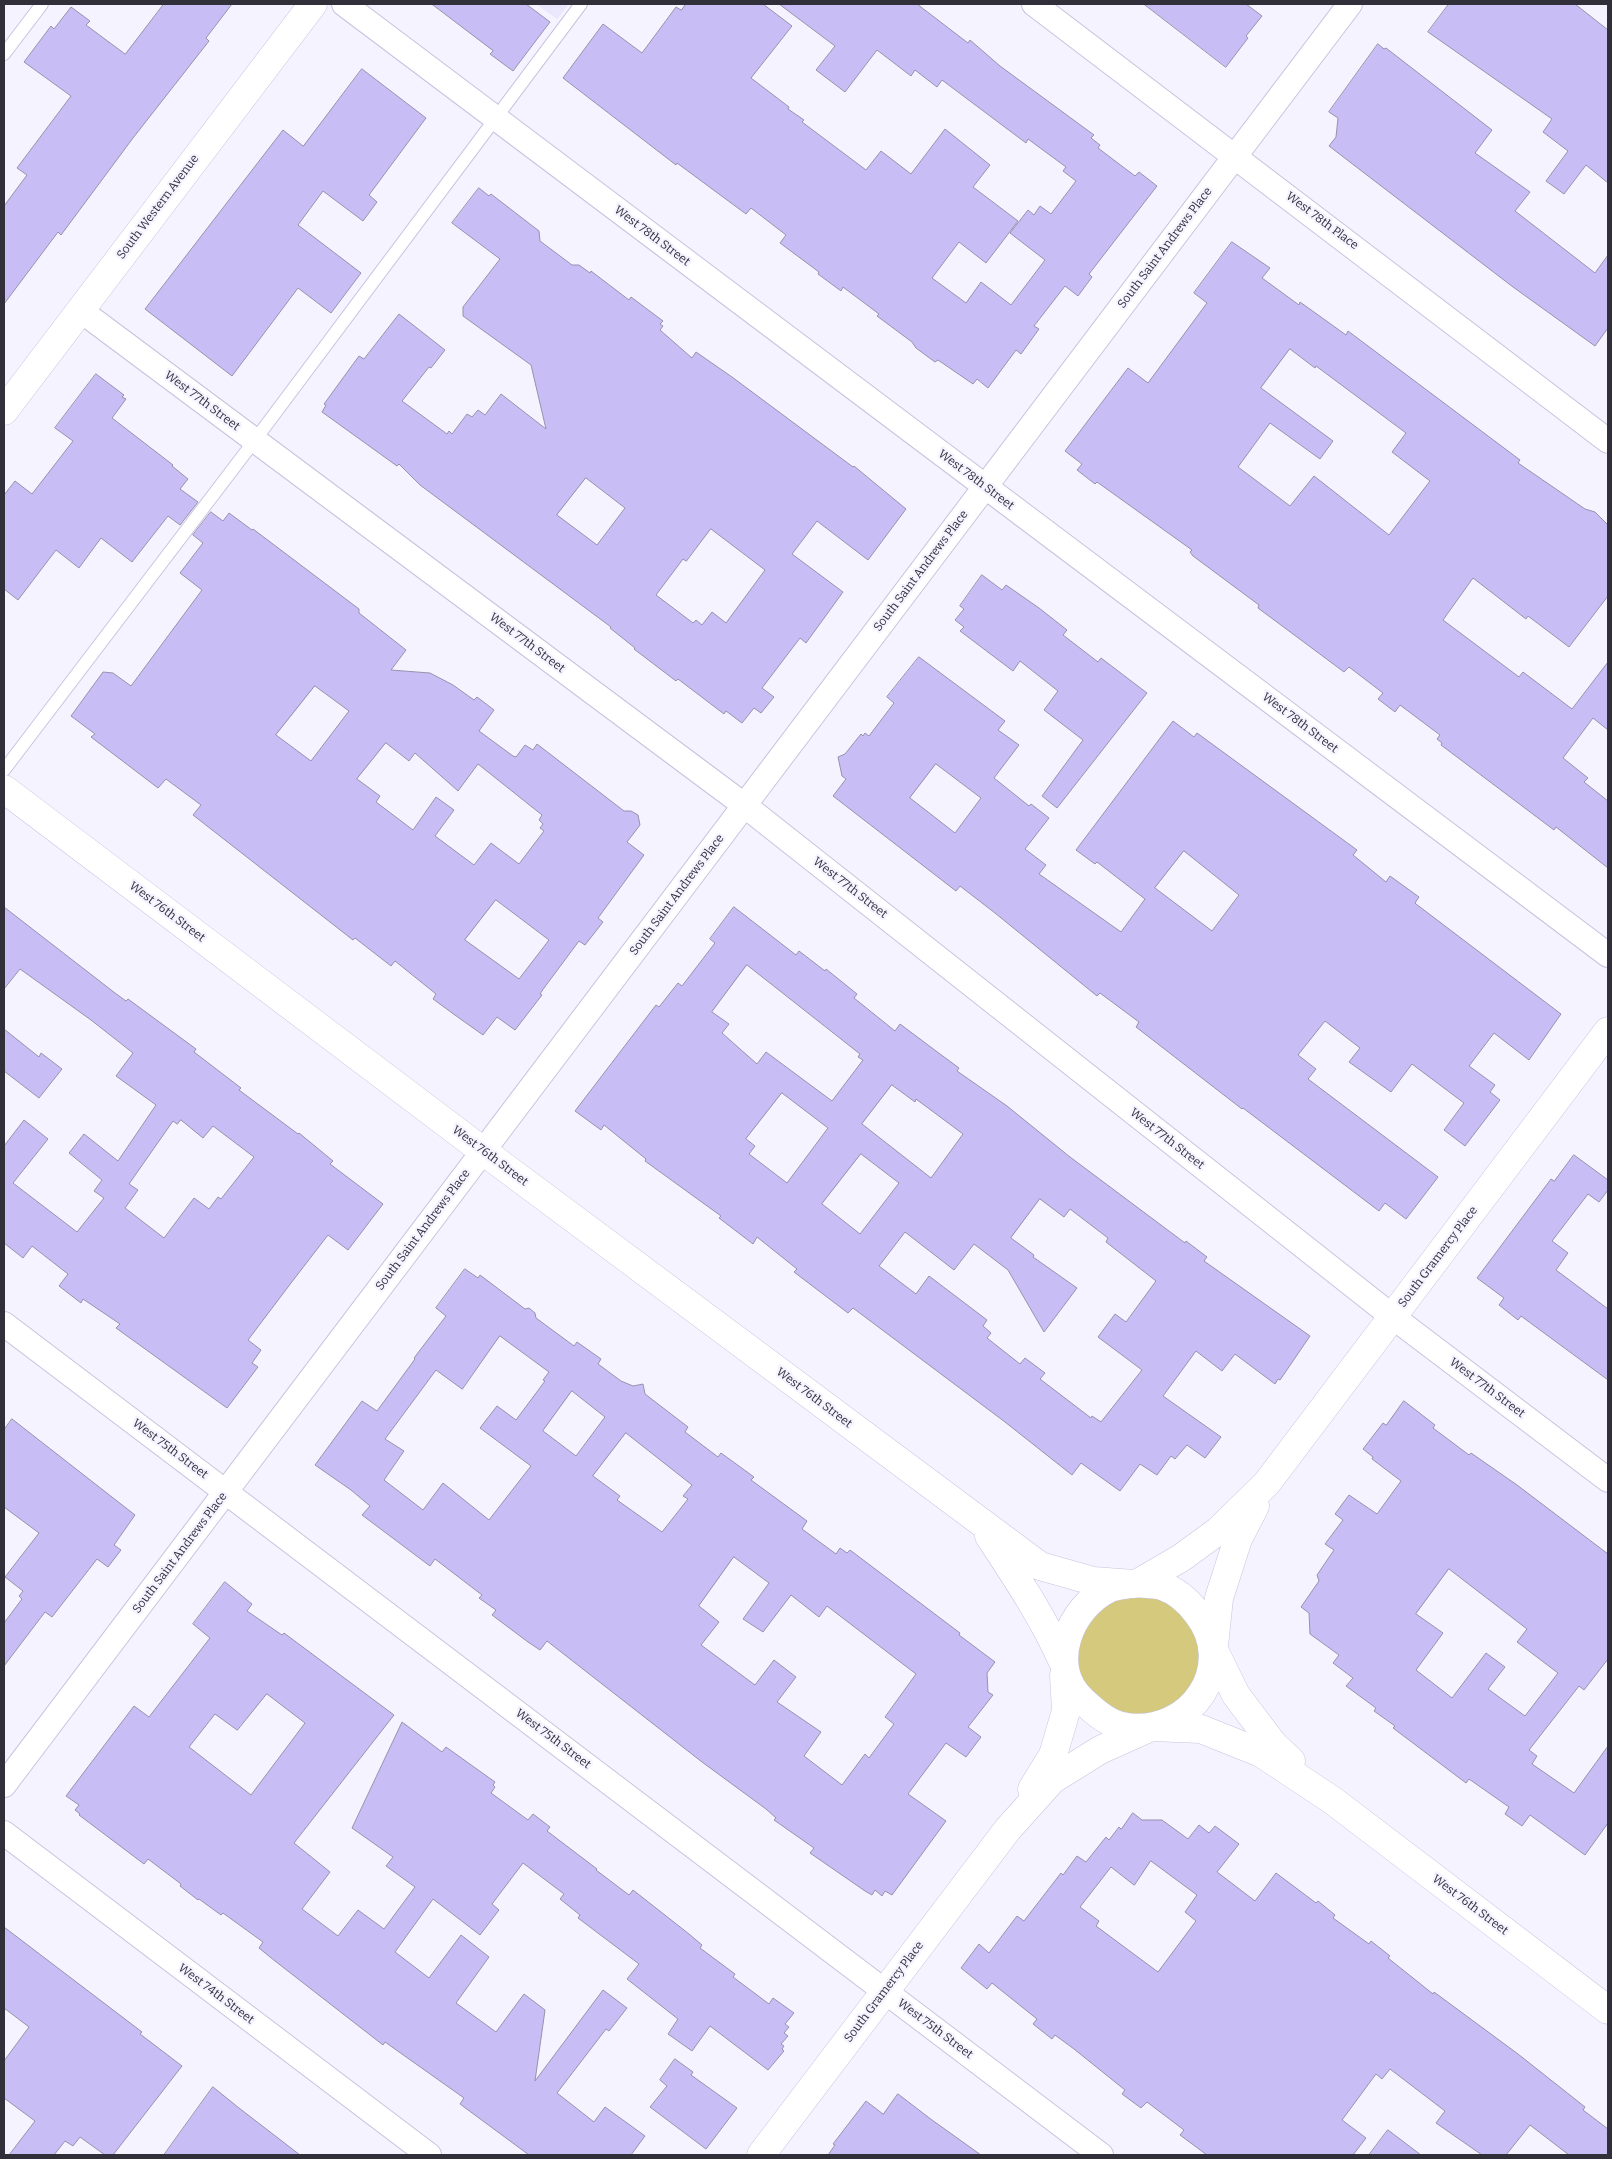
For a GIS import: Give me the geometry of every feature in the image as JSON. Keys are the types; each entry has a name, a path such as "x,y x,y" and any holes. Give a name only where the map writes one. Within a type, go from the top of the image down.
{"street":[{"name":"South Western Avenue","path":"4,411 313,4"},
{"name":"West 78th Street","path":"344,4 1608,955"},
{"name":"West 78th Place","path":"1034,4 1608,441"},
{"name":"South Saint Andrews Place","path":"4,1785 1350,4"},
{"name":"West 77th Street","path":"80,310 744,805 1393,1317 1608,1480"},
{"name":"West 76th Street","path":"4,789 483,1151 1040,1566 1093,1581 1136,1583"},
{"name":"South Gramercy Place","path":"1136,1583 1182,1558 1218,1531 1267,1483 1608,1032"},
{"name":"West 75th Street","path":"4,1324 1101,2155"},
{"name":"South Gramercy Place","path":"1214,1649 1219,1598 1238,1539 1267,1483"},
{"name":"West 76th Street","path":"978,1520 1025,1590 1050,1633 1063,1664"},
{"path":"1136,1583 1162,1586 1186,1599 1206,1625 1214,1649 1212,1674 1197,1701 1174,1720 1151,1727 1125,1727 1100,1716 1075,1694 1063,1664 1067,1634 1085,1605 1110,1588 1136,1583"},
{"name":"West 76th Street","path":"1214,1649 1236,1695 1273,1744 1332,1800"},
{"name":"South Gramercy Place","path":"1008,1829 1053,1755 1066,1711 1063,1664"},
{"name":"West 76th Street","path":"1151,1727 1202,1729 1262,1753 1332,1800 1608,2010"},
{"name":"South Gramercy Place","path":"761,2155 1008,1829 1052,1780 1100,1750 1151,1727"},
{"name":"West 74th Street","path":"4,1833 429,2155"}],"lane":[{"path":"4,54 42,4"},
{"path":"4,770 256,440 581,4"}],"shaded area":[{"path":"536,4 569,4 557,19"},
{"path":"1161,1592 1198,1626 1205,1674 1176,1710 1127,1721 1079,1688 1073,1633 1117,1593"}],"building":[{"path":"164,4 232,4 206,38 209,41 133,138 61,235 58,232 4,304 4,206 27,175 17,168 71,96 24,62 51,26 54,29 71,7 90,21 86,25 125,54"},
{"path":"432,4 526,4 550,22 513,71 490,54 493,51"},
{"path":"686,4 763,4 792,26 751,78 789,107 788,109 804,120 802,122 866,170 881,151 911,174 945,129 990,165 973,187 1018,221 986,263 959,242 932,278 966,303 981,282 1011,305 1045,260 1010,233 1028,210 1034,215 1040,206 1051,214 1076,181 1063,171 1066,167 1028,139 1026,143 942,80 937,87 915,70 911,76 877,50 845,92 816,70 835,46 779,4 917,4 968,43 970,40 1000,66 1094,135 1091,138 1100,145 1098,148 1135,176 1139,172 1157,186 1089,274 1092,277 1078,296 1065,286 1034,326 1039,329 1021,354 1016,350 988,388 977,379 973,384 938,360 935,362 877,316 879,314 843,287 841,291 818,274 819,272 780,243 786,235 751,208 746,214 677,163 676,165 563,78 603,24 642,53 676,7 681,10"},
{"path":"1144,4 1246,4 1262,16 1246,36 1248,38 1226,67"},
{"path":"1449,4 1575,4 1608,30 1608,183 1586,165 1564,194 1546,181 1568,151 1543,132 1552,119 1428,32"},
{"path":"1378,44 1384,49 1386,48 1492,130 1475,153 1530,192 1515,211 1595,273 1608,255 1608,328 1595,346 1513,287 1329,146 1336,137 1338,118 1329,112"},
{"path":"362,69 426,118 369,195 377,202 363,221 323,191 298,225 361,273 331,313 298,288 232,376 145,309 283,130 303,146"},
{"path":"479,188 489,196 491,194 539,231 540,241 572,265 579,265 590,273 591,271 629,300 631,297 663,321 660,324 663,326 660,330 692,358 696,352 732,377 854,466 906,509 868,560 817,521 792,554 843,592 806,643 800,638 762,688 774,697 761,713 754,708 742,723 726,711 724,714 678,679 676,681 634,649 611,627 420,485 399,464 397,466 322,412 326,405 324,404 359,356 364,359 399,314 445,350 402,401 447,434 449,431 452,434 467,414 472,417 478,410 485,415 501,394 546,429 531,365 463,316 463,307 500,259 452,223","holes":["586,478 625,508 597,545 557,515","711,529 765,570 726,623 712,612 702,625 696,620 693,623 656,595 683,559 686,561"]},
{"path":"1232,242 1270,268 1262,278 1299,305 1300,302 1346,335 1348,331 1520,460 1518,463 1585,509 1595,512 1608,525 1608,596 1569,647 1528,616 1526,619 1473,578 1443,620 1519,677 1523,672 1572,709 1608,662 1608,730 1593,718 1563,758 1588,778 1584,782 1608,801 1608,868 1556,827 1554,830 1441,745 1442,743 1437,739 1440,735 1400,705 1395,712 1378,699 1383,693 1349,667 1344,672 1258,608 1259,605 1193,556 1190,552 1192,550 1097,482 1095,484 1077,470 1082,464 1065,451 1128,368 1148,383 1207,303 1194,293","holes":["1290,349 1315,368 1316,366 1406,433 1392,452 1430,481 1389,535 1314,476 1290,506 1238,467 1270,423 1320,459 1333,441 1261,388"]},
{"path":"96,374 124,395 122,397 126,399 112,418 173,465 188,479 180,489 198,502 180,525 168,516 132,562 101,538 79,568 56,550 18,600 4,589 4,495 15,481 32,494 73,441 55,428"},
{"path":"211,512 223,521 229,513 359,609 359,613 406,650 391,670 430,673 453,685 474,700 477,697 494,710 479,731 513,756 516,757 525,745 533,750 537,744 624,811 631,811 638,815 640,825 627,842 644,855 598,918 603,922 585,945 579,941 515,1030 497,1017 483,1035 433,999 436,994 395,961 391,966 355,938 353,940 193,815 201,805 166,779 158,788 91,737 95,734 71,716 103,672 113,673 131,686 202,590 180,573 203,543 193,535","holes":["315,686 349,711 311,761 276,735","386,743 409,761 415,753 458,791 478,764 542,815 539,820 543,824 540,828 544,831 519,864 491,843 474,865 435,836 454,810 436,797 413,830 376,802 380,796 357,779","496,900 549,940 519,979 465,940"]},
{"path":"982,575 1002,590 1006,585 1039,608 1067,630 1063,635 1098,662 1101,658 1147,693 1057,808 1042,796 1083,740 1044,710 1058,691 1020,661 1013,671 960,631 964,627 955,620 964,609 960,606"},
{"path":"919,657 1005,721 998,730 1019,745 994,778 1029,806 1031,804 1049,818 1025,849 1046,865 1039,874 1121,932 1145,899 1097,862 1095,864 1076,850 1173,721 1194,737 1197,733 1357,850 1353,855 1386,882 1390,876 1419,897 1416,904 1561,1014 1529,1060 1494,1033 1469,1066 1495,1085 1490,1092 1500,1100 1465,1146 1444,1130 1464,1103 1412,1064 1391,1092 1349,1062 1360,1048 1325,1021 1298,1055 1316,1069 1308,1079 1438,1177 1406,1219 1385,1203 1379,1211 1136,1027 1139,1022 1100,993 1097,996 960,886 956,891 833,796 846,779 842,776 838,757 845,754 861,734 863,736 865,733 869,736 894,703 887,697","holes":["936,764 981,798 955,833 910,798","1184,851 1239,895 1212,931 1155,888"]},
{"path":"4,907 115,993 126,1001 128,999 196,1049 194,1052 241,1088 239,1090 299,1133 333,1161 330,1164 383,1204 348,1250 328,1235 291,1283 248,1340 261,1350 252,1363 258,1367 227,1408 116,1328 120,1324 83,1299 81,1303 59,1286 68,1274 32,1246 23,1258 4,1243 4,1146 24,1120 48,1139 13,1183 77,1232 104,1198 94,1191 102,1180 69,1153 84,1134 118,1161 156,1105 116,1076 133,1053 91,1020 20,969 4,989","holes":["181,1120 203,1138 213,1126 254,1157 221,1199 218,1197 209,1209 194,1198 164,1238 125,1208 138,1190 129,1184 173,1121 177,1124"]},
{"path":"734,907 796,955 799,951 825,971 826,969 857,994 854,998 895,1031 900,1024 959,1068 957,1071 1007,1106 1070,1157 1185,1243 1186,1241 1207,1257 1204,1261 1310,1336 1280,1380 1278,1379 1275,1384 1235,1354 1222,1371 1196,1351 1163,1396 1221,1437 1205,1458 1187,1445 1175,1459 1171,1456 1157,1475 1140,1464 1120,1491 1081,1463 1072,1475 1005,1422 853,1308 848,1313 794,1272 797,1269 757,1237 753,1244 719,1218 721,1216 645,1161 646,1159 604,1125 601,1130 575,1111 656,1005 659,1007 678,983 682,986 715,943 710,939","holes":["747,965 860,1054 858,1057 863,1060 832,1101 766,1052 757,1064 722,1033 729,1024 712,1012","892,1085 915,1102 916,1099 963,1134 931,1178 862,1124","782,1093 828,1128 787,1183 749,1154 755,1146 746,1139","861,1154 899,1183 860,1234 822,1204","1040,1199 1064,1217 1070,1209 1108,1238 1106,1242 1156,1281 1126,1322 1115,1314 1098,1337 1142,1370 1101,1422 1092,1416 1091,1418 1040,1379 1045,1373 1025,1358 1020,1364 987,1338 991,1333 983,1326 987,1320 929,1276 916,1294 879,1266 905,1232 954,1270 974,1244 1008,1270 1044,1332 1077,1288 1033,1257 1034,1255 1011,1238"]},
{"path":"4,1029 39,1057 41,1053 62,1069 39,1098 4,1071"},
{"path":"1574,1155 1608,1180 1608,1190 1599,1202 1588,1194 1552,1241 1568,1253 1556,1270 1608,1309 1608,1380 1521,1316 1518,1320 1499,1305 1504,1298 1477,1278 1551,1179 1554,1181"},
{"path":"465,1269 478,1278 480,1275 525,1309 529,1308 535,1313 536,1318 574,1346 577,1342 601,1359 598,1364 621,1381 633,1386 643,1384 645,1394 688,1427 685,1432 718,1457 721,1453 754,1477 751,1480 807,1521 802,1529 836,1554 840,1548 847,1553 850,1550 960,1633 959,1635 995,1662 987,1673 988,1692 993,1695 968,1727 981,1737 966,1757 946,1743 908,1794 946,1821 892,1895 885,1891 882,1896 875,1890 872,1895 810,1853 814,1848 774,1820 776,1818 766,1809 702,1762 547,1641 540,1650 528,1642 492,1615 496,1610 479,1598 482,1595 435,1559 430,1566 362,1515 370,1506 315,1465 362,1401 377,1411 446,1316 436,1308","holes":["500,1336 549,1372 543,1380 545,1381 516,1420 497,1406 480,1428 531,1466 489,1520 443,1483 423,1510 384,1480 404,1451 385,1439 436,1370 462,1389","572,1391 605,1417 576,1456 543,1431","626,1433 692,1485 683,1496 688,1499 662,1532 617,1500 620,1496 593,1476","734,1557 769,1583 743,1619 763,1632 791,1595 819,1617 827,1606 916,1674 885,1717 894,1724 869,1758 865,1754 842,1785 804,1756 821,1732 777,1702 796,1677 774,1660 755,1685 701,1645 719,1622 699,1606"]},
{"path":"1404,1401 1435,1425 1433,1428 1469,1455 1471,1453 1517,1485 1608,1554 1608,1659 1584,1690 1579,1686 1529,1750 1537,1756 1532,1764 1574,1793 1608,1746 1608,1823 1585,1855 1530,1815 1522,1826 1505,1814 1509,1807 1469,1779 1466,1783 1393,1728 1395,1726 1374,1711 1376,1708 1346,1686 1353,1678 1333,1663 1339,1655 1310,1634 1309,1613 1301,1607 1319,1581 1317,1575 1334,1550 1325,1544 1343,1520 1335,1514 1349,1495 1377,1514 1401,1481 1372,1459 1373,1457 1363,1449 1383,1423 1386,1425","holes":["1449,1569 1527,1629 1517,1642 1558,1673 1525,1716 1488,1689 1505,1667 1486,1653 1452,1698 1416,1670 1443,1633 1416,1614"]},
{"path":"12,1419 135,1515 114,1545 121,1550 108,1567 97,1559 52,1617 45,1612 4,1666 4,1623 22,1599 19,1596 23,1591 5,1577 39,1533 4,1507 4,1430"},
{"path":"225,1582 252,1604 247,1611 282,1635 284,1633 394,1715 294,1843 330,1872 302,1909 338,1936 358,1910 384,1929 415,1887 386,1866 393,1857 352,1828 402,1722 442,1752 446,1747 495,1782 493,1785 495,1787 491,1793 528,1820 533,1814 550,1827 547,1831 629,1895 633,1890 702,1945 700,1948 735,1974 733,1977 769,2004 773,1998 794,2013 785,2024 789,2027 784,2033 788,2036 781,2044 784,2046 782,2049 784,2051 768,2070 710,2026 692,2051 668,2034 678,2019 627,1979 639,1964 578,1918 580,1915 560,1899 564,1894 523,1863 492,1904 499,1910 480,1935 433,1899 395,1952 429,1978 461,1935 489,1957 456,2003 496,2032 524,1994 545,2010 535,2081 603,1990 627,2008 609,2031 606,2029 557,2093 594,2122 605,2107 645,2136 631,2155 529,2155 460,2104 464,2098 385,2042 383,2045 275,1961 259,1948 263,1942 223,1913 221,1915 198,1900 180,1886 181,1884 148,1859 144,1864 79,1815 75,1810 79,1805 66,1796 134,1706 149,1717 210,1638 193,1624","holes":["267,1694 305,1723 251,1795 189,1747 215,1714 237,1730"]},
{"path":"1133,1813 1142,1820 1162,1820 1188,1839 1199,1825 1209,1833 1215,1826 1239,1844 1217,1872 1255,1901 1276,1873 1316,1903 1318,1901 1335,1915 1333,1918 1369,1944 1371,1941 1390,1956 1388,1958 1433,1994 1434,1992 1518,2054 1585,2107 1583,2110 1608,2129 1608,2155 1569,2155 1530,2125 1506,2155 1482,2155 1436,2123 1445,2111 1390,2069 1382,2079 1376,2074 1342,2120 1366,2138 1353,2155 1207,2155 1180,2135 1184,2130 1147,2102 1141,2108 1122,2094 1125,2090 1074,2049 1055,2035 1052,2039 1033,2024 1037,2019 992,1983 987,1989 961,1968 979,1944 989,1953 1017,1916 1024,1921 1061,1873 1063,1875 1077,1856 1086,1862 1106,1837 1109,1840 1119,1827 1121,1829","holes":["1151,1861 1197,1895 1185,1912 1196,1921 1158,1972 1096,1926 1099,1921 1080,1907 1111,1867 1134,1885"]},
{"path":"4,1927 142,2032 140,2034 182,2066 113,2155 105,2155 80,2137 73,2146 65,2141 54,2155 9,2155 35,2121 4,2098 4,2061 29,2027 4,2008"},
{"path":"675,2059 693,2072 691,2075 737,2108 706,2149 650,2107 667,2086 660,2080"},
{"path":"213,2087 239,2108 300,2155 164,2155"},
{"path":"898,2094 981,2155 828,2155 835,2145 833,2144 866,2101 883,2114"},
{"path":"1388,2130 1421,2155 1369,2155"}]}
